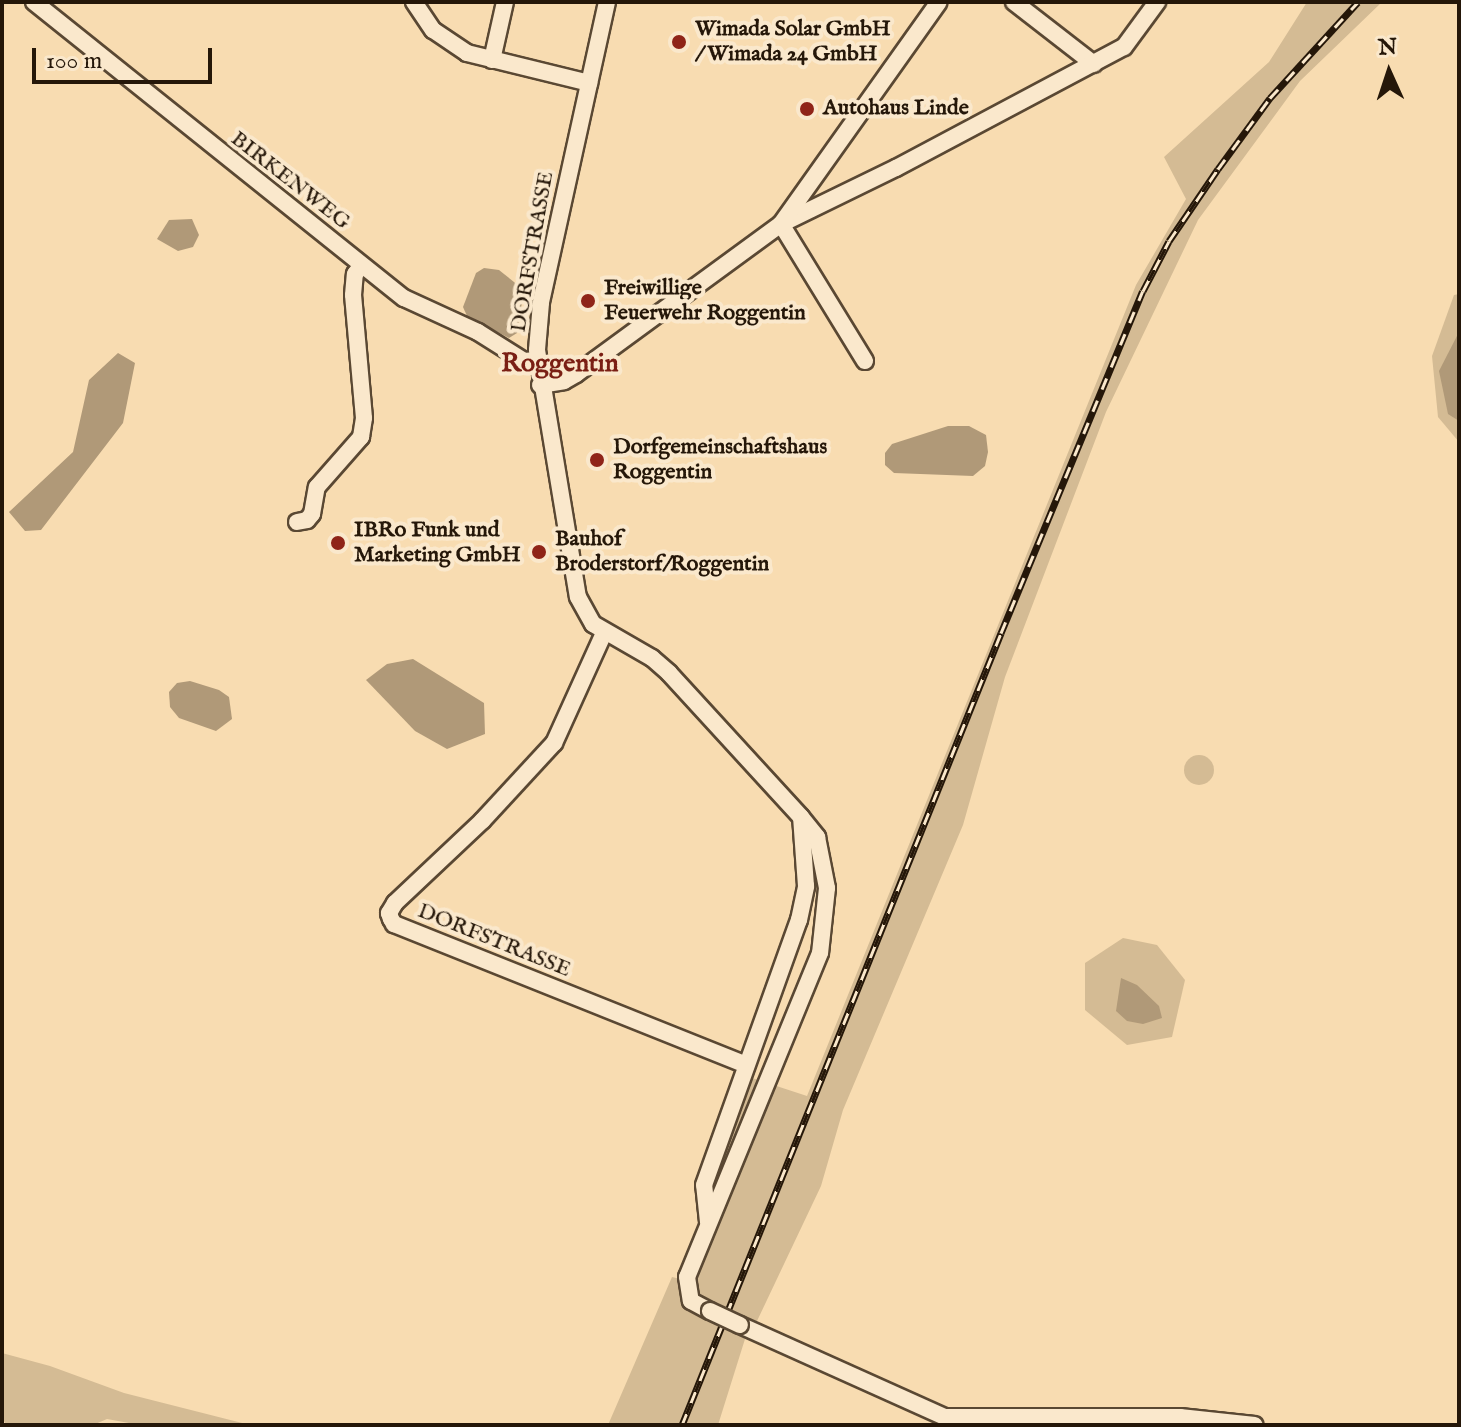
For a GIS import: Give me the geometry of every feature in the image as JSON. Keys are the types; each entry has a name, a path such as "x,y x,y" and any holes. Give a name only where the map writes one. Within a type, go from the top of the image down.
{"street":[{"name":"BIRKENWEG","path":"34,2 361,266 430,313 478,332 524,361 537,360"},
{"path":"414,2 433,30 467,53 589,83"},
{"path":"492,60 505,2"},
{"name":"DORFSTRASSE","path":"607,2 541,303 537,360 578,597 593,624 652,658 669,673 801,817 817,837 824,862 827,914 820,953 687,1277 691,1301 945,1417 1050,1421"},
{"path":"781,224 939,2"},
{"path":"1014,2 1094,64"},
{"path":"540,385 576,374 781,224 1124,47 1157,2"},
{"path":"781,224 865,361"},
{"path":"297,522 307,520 312,514 317,487 361,437 364,418 353,295 355,274 361,266"},
{"name":"DORFSTRASSE","path":"604,633 554,743 483,820 395,903 389,913 394,924 744,1064"},
{"name":"DORFSTRASSE","path":"708,1222 704,1185 744,1064 799,920 806,886 801,817"},
{"path":"1050,1421 1180,1417 1255,1425"}],"shaded area":[{"path":"1307,2 1382,2 1300,81 1198,220 1106,412 1005,677 963,825 843,1110 821,1186 757,1321 743,1320 738,1330 745,1339 718,1425 608,1425 672,1277 693,1282 706,1200 743,1075 807,1096 1136,285 1186,199 1164,157 1269,62"},
{"path":"192,219 199,235 193,247 178,251 157,239 169,220"},
{"path":"484,268 499,270 524,290 517,333 509,338 467,316 463,307 476,273"},
{"path":"1459,294 1459,442 1438,417 1432,356 1454,295"},
{"path":"1459,332 1459,421 1448,414 1439,371"},
{"path":"118,353 135,363 123,423 41,530 25,531 9,512 73,452 89,380"},
{"path":"948,426 969,426 986,435 988,452 985,466 973,476 894,473 885,465 885,453 892,444"},
{"path":"413,659 484,703 485,734 447,749 415,731 366,680 387,664"},
{"path":"190,681 219,690 229,697 232,719 216,731 179,718 170,707 169,692 177,683"},
{"path":"1199,755 1210,759 1214,770 1210,781 1199,785 1188,781 1184,770 1188,759"},
{"path":"1123,938 1157,945 1185,980 1172,1037 1127,1045 1085,1010 1085,963"},
{"path":"1121,978 1137,985 1159,1006 1162,1018 1143,1024 1127,1021 1116,1011"},
{"path":"2,1353 50,1366 124,1393 250,1425 140,1425 107,1419 93,1425 6,1425 2,1417"}],"railway":[{"path":"682,1425 1001,633 1143,291 1169,241 1270,98 1358,2"}],"place":[{"name":"Wimada Solar GmbH / Wimada 24 GmbH","path":"679,42"},
{"name":"Autohaus Linde","path":"807,109"},
{"name":"Freiwillige Feuerwehr Roggentin","path":"588,301"},
{"name":"Dorfgemeinschaftshaus Roggentin","path":"597,460"},
{"name":"IBRo Funk und Marketing GmbH","path":"338,543"},
{"name":"Bauhof Broderstorf/Roggentin","path":"539,552"}],"district":[{"name":"Roggentin","path":"560,364"}]}
